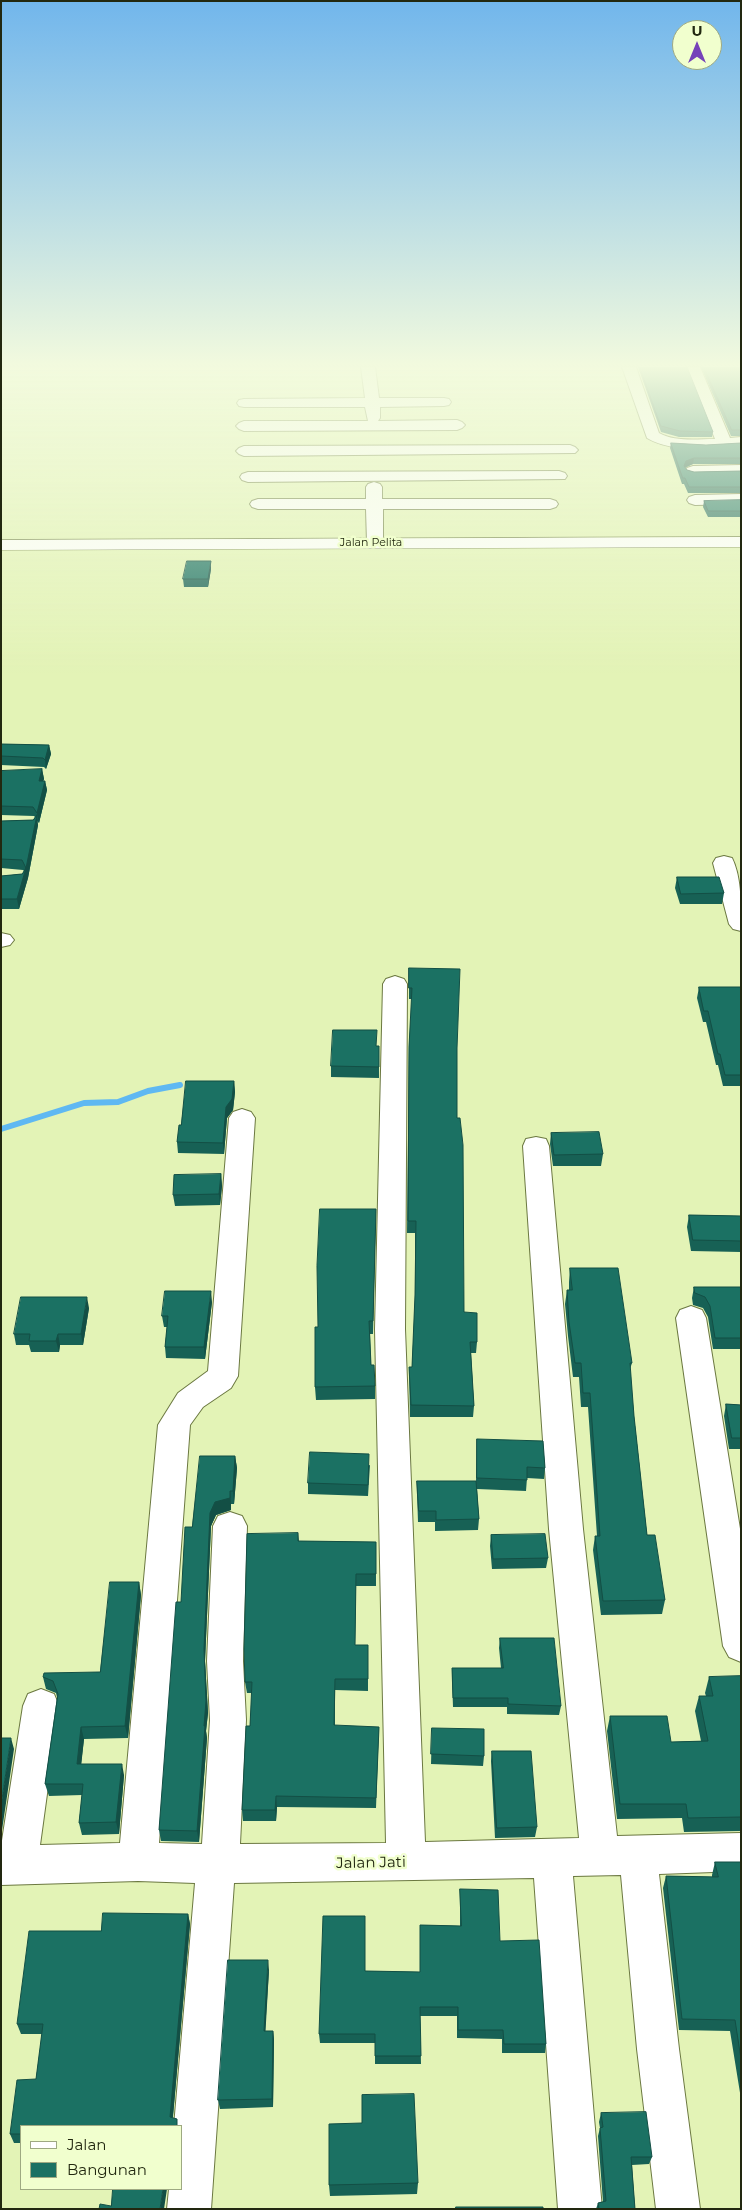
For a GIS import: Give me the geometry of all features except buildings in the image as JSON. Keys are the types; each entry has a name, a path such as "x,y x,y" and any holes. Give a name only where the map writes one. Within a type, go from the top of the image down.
{"street":[{"path":"374,470 375,543"},
{"path":"693,471 735,470"},
{"path":"248,478 559,476"},
{"path":"695,500 741,499"},
{"path":"258,504 550,504"},
{"name":"Jalan Pelita","path":"1,545 741,542"},
{"path":"724,863 741,924"},
{"path":"395,984 390,1329 406,1862"},
{"path":"138,1862 174,1425 183,1407 197,1394 216,1383 223,1376 242,1118"},
{"path":"536,1146 566,1529 619,1856 658,2049 678,2209"},
{"path":"691,1318 741,1646"},
{"path":"189,2209 228,1720 225,1661 230,1526"},
{"path":"10,1866 42,1706"},
{"name":"Jalan Jati","path":"10,1866 138,1862 218,1864 406,1862 741,1852"},
{"path":"553,1858 554,1897 580,2209"}],"waterway":[{"path":"1,1129 84,1103 118,1102 148,1091 180,1085"}]}
